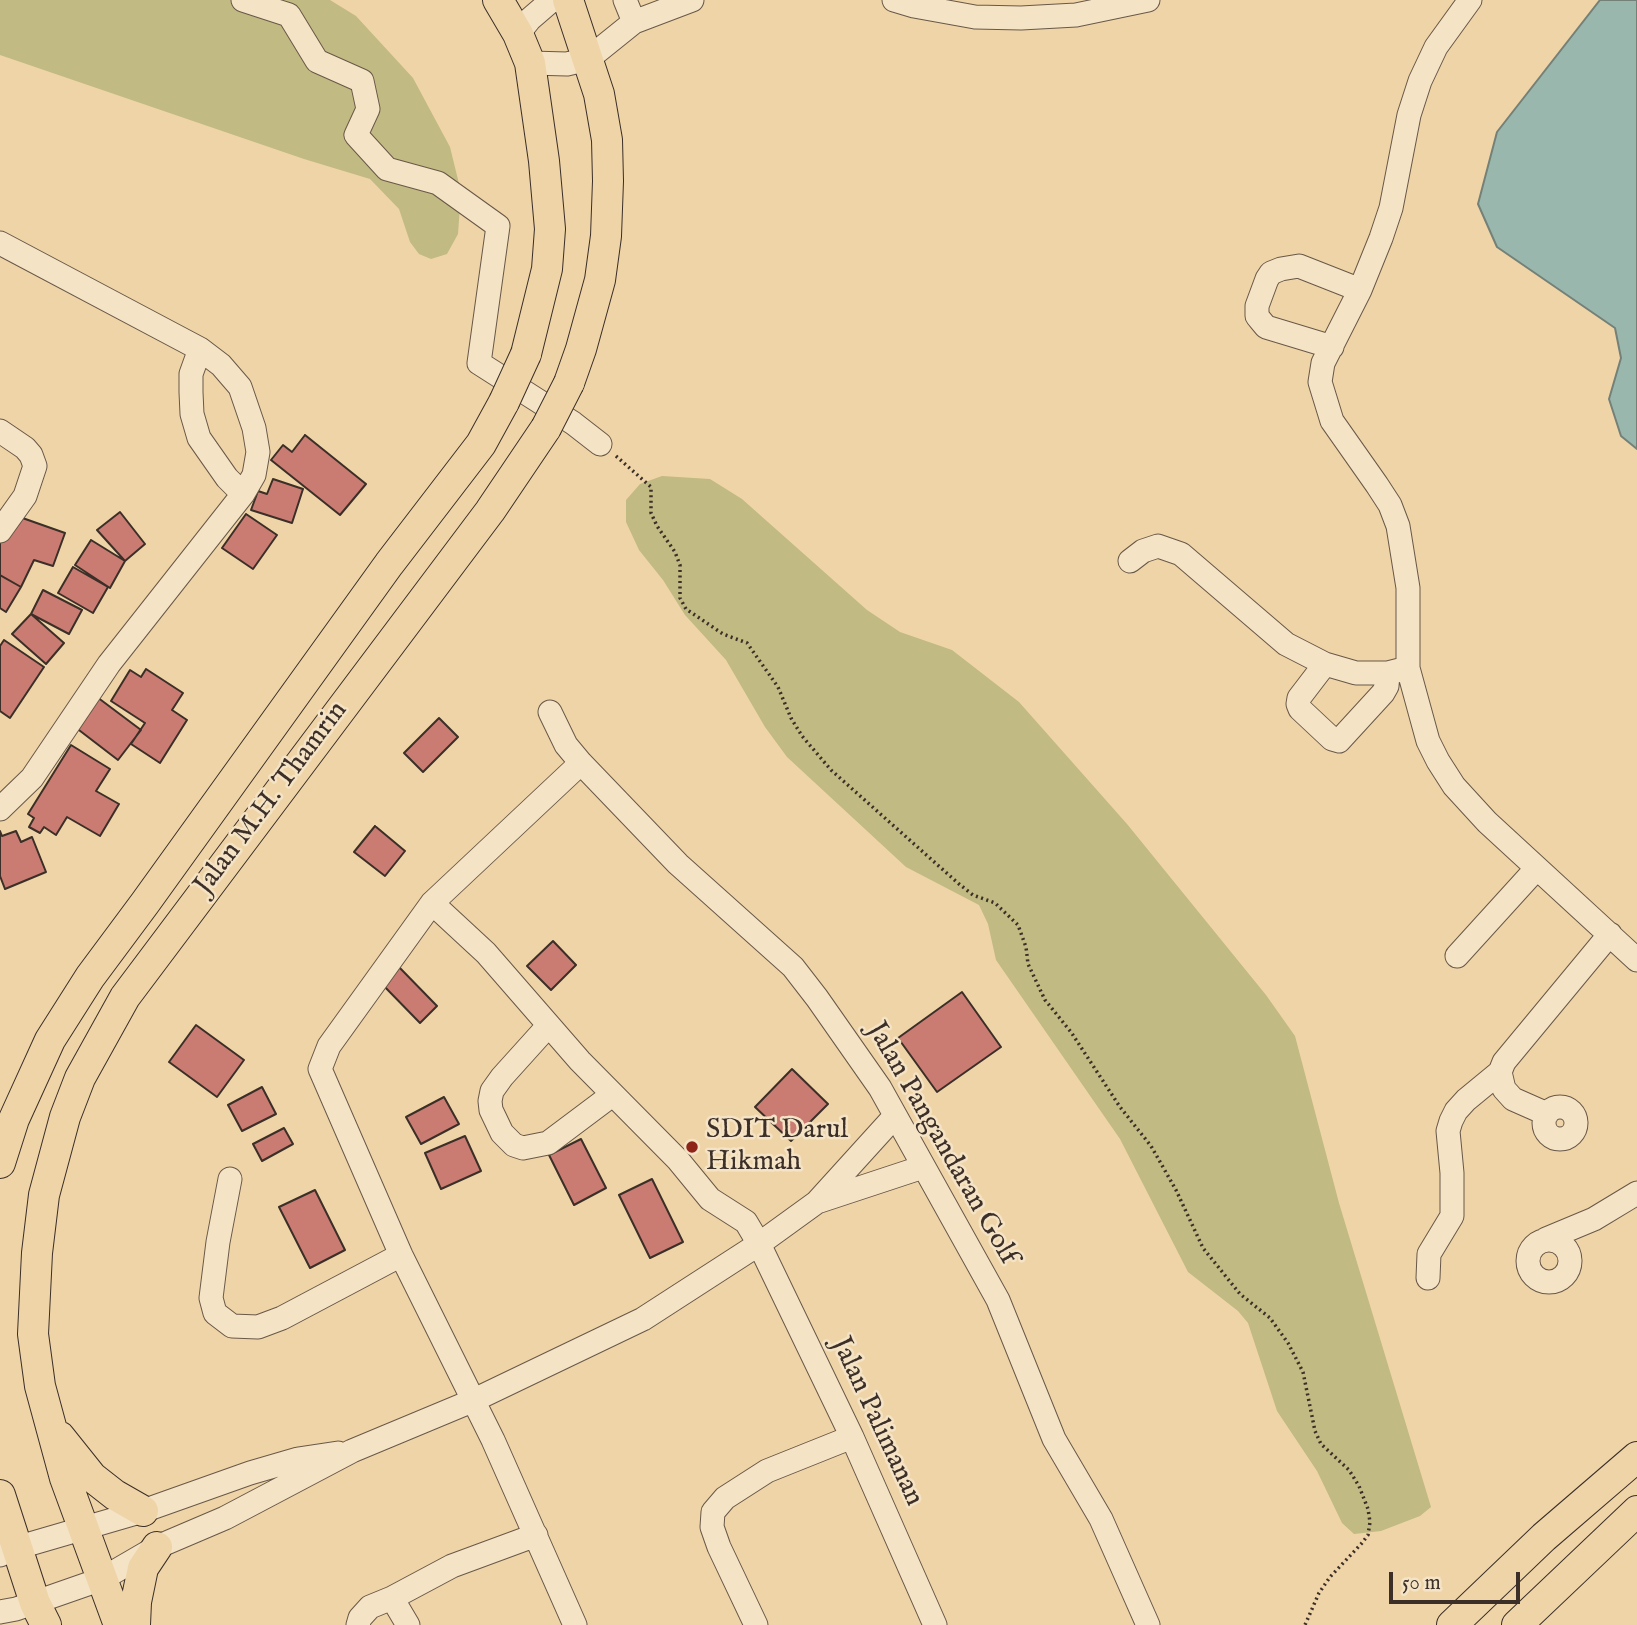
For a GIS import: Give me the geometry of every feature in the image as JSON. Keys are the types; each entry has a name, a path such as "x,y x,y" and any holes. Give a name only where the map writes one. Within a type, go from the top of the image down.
{"main road":[{"name":"Jalan M.H. Thamrin","path":"0,1163 15,1119 51,1040 90,976 389,564 481,444 526,354 547,269 550,229 544,160 530,63 518,34 498,0"},
{"name":"Jalan M.H. Thamrin","path":"119,1625 65,1478 40,1386 33,1334 37,1254 44,1195 53,1155 80,1078 125,998 490,511 546,428 569,383 600,280 606,236 607,140 599,94 569,0"},
{"path":"49,1423 92,1478 143,1511"},
{"path":"1452,1625 1544,1537 1637,1457"},
{"path":"0,1495 8,1552 41,1614"},
{"path":"1517,1625 1637,1511"},
{"path":"135,1625 136,1602 143,1568 158,1547"}],"street":[{"path":"243,0 289,15 317,61 362,82 368,108 356,135 387,169 438,183 498,226 479,363 573,423 600,444"},
{"path":"518,34 530,19 552,0"},
{"path":"625,0 634,23"},
{"path":"530,63 567,64 588,59 634,23 692,0"},
{"path":"894,0 975,17 1020,18 1076,15 1148,0"},
{"path":"1325,664 1298,704 1332,739 1339,741 1384,694 1398,670 1408,588 1398,526 1377,485 1332,421 1320,382 1323,363 1360,290 1391,208 1398,161 1420,81 1436,47 1470,0"},
{"path":"0,243 200,349 221,365 240,387 254,428 258,452 254,475 243,494 109,664 32,778 0,809"},
{"path":"1332,347 1266,327 1257,316 1257,306 1267,279 1271,273 1289,266 1300,266 1360,290"},
{"path":"200,349 191,374 192,414 199,438 227,478 243,494"},
{"path":"0,430 25,448 31,455 34,466 25,496 0,531"},
{"path":"1130,561 1143,551 1158,546 1181,554 1286,644 1325,664 1356,673 1398,670"},
{"path":"1398,670 1416,705 1428,741 1454,786 1516,850 1637,960"},
{"name":"Jalan Pangandaran Golf","path":"550,712 566,745 581,763 678,864 793,967 862,1063 895,1116 998,1300 1054,1438 1101,1519 1148,1625"},
{"path":"575,1625 493,1440 401,1255 320,1069 330,1046 432,903 581,763"},
{"path":"1457,956 1538,868"},
{"name":"Jalan Palimanan","path":"432,903 485,953 548,1026 612,1095 678,1160 710,1199 746,1222 852,1437 935,1625"},
{"path":"1428,1278 1429,1254 1452,1216 1448,1131 1455,1111 1500,1072 1504,1062 1609,934"},
{"path":"548,1026 492,1091 491,1111 502,1133 514,1145 523,1148 548,1143 612,1095"},
{"path":"1500,1072 1504,1089 1513,1098 1547,1114"},
{"path":"0,1612 41,1614 158,1547 225,1518 352,1451 472,1401 643,1319 759,1244 817,1202 895,1116"},
{"path":"817,1202 923,1167"},
{"path":"229,1179 212,1298 215,1313 232,1326 258,1327 282,1318 401,1255"},
{"path":"1546,1239 1594,1219 1637,1193"},
{"path":"755,1625 719,1547 712,1527 713,1512 725,1498 767,1471 852,1437"},
{"path":"8,1552 143,1511 250,1474 298,1460 352,1451"},
{"path":"358,1625 360,1618 370,1607 452,1566 536,1535"},
{"path":"392,1598 408,1625"}],"path":[{"path":"631,468 651,486 651,513 680,565 680,598 686,610 723,635 747,643 778,687 802,736 831,770 959,884 973,895 995,903 1018,925 1026,947 1028,964 1045,1000 1071,1032 1120,1107 1151,1146 1176,1190 1203,1248 1240,1294 1270,1318 1289,1343 1303,1372 1315,1431 1321,1444 1349,1470 1359,1486 1370,1522 1368,1535 1330,1577 1310,1610 1305,1625"}],"shaded area":[{"path":"0,0 330,0 356,16 413,78 450,147 461,192 458,234 447,254 431,259 419,254 410,242 399,209 370,179 0,55"},
{"path":"662,476 710,479 742,499 867,610 900,632 952,650 1019,702 1127,824 1266,995 1295,1036 1339,1203 1431,1507 1420,1516 1381,1531 1354,1534 1342,1523 1317,1471 1277,1411 1248,1323 1238,1311 1188,1272 1120,1139 996,960 988,924 979,905 906,867 787,757 765,727 726,660 685,615 663,580 639,550 626,522 626,500 640,484"}],"water":[{"path":"1600,0 1637,0 1637,449 1621,436 1609,399 1621,358 1615,328 1497,247 1478,204 1497,132"}],"building":[{"path":"305,435 366,484 340,515 271,460 283,445 292,452"},
{"path":"273,479 303,489 292,523 251,510 258,491 267,494"},
{"path":"120,512 145,544 125,561 97,530"},
{"path":"246,514 277,535 253,569 222,548"},
{"path":"14,515 65,533 53,566 34,560 21,587 0,575 0,539"},
{"path":"91,540 125,561 110,588 75,565"},
{"path":"73,567 108,587 93,613 58,593"},
{"path":"0,575 21,587 6,612 0,608"},
{"path":"43,590 82,610 69,634 31,614"},
{"path":"31,614 64,643 46,664 12,634"},
{"path":"4,640 44,667 10,718 0,711 0,646"},
{"path":"146,669 183,693 172,710 187,720 160,763 131,744 145,723 111,701 130,670 141,677"},
{"path":"97,697 141,730 118,760 75,727"},
{"path":"439,718 458,737 423,772 404,753"},
{"path":"71,745 110,769 96,791 119,804 100,836 67,817 56,835 44,827 40,833 29,827 34,818 28,814"},
{"path":"375,826 405,851 385,876 354,852"},
{"path":"0,831 2,836 16,831 21,842 32,837 46,872 5,889 0,876"},
{"path":"553,941 576,965 551,990 527,966"},
{"path":"397,965 437,1006 420,1023 380,982"},
{"path":"962,992 1001,1047 937,1092 898,1038"},
{"path":"196,1025 244,1060 217,1097 169,1062"},
{"path":"792,1069 828,1104 791,1141 755,1107"},
{"path":"262,1087 276,1114 242,1131 228,1105"},
{"path":"444,1097 459,1124 421,1144 406,1117"},
{"path":"284,1128 293,1144 262,1161 253,1144"},
{"path":"465,1136 481,1171 441,1189 425,1153"},
{"path":"581,1139 606,1188 574,1205 549,1155"},
{"path":"652,1179 683,1242 650,1258 619,1195"},
{"path":"315,1190 345,1250 310,1268 279,1207"}],"place":[{"name":"SDIT Darul Hikmah","path":"692,1147"}]}
